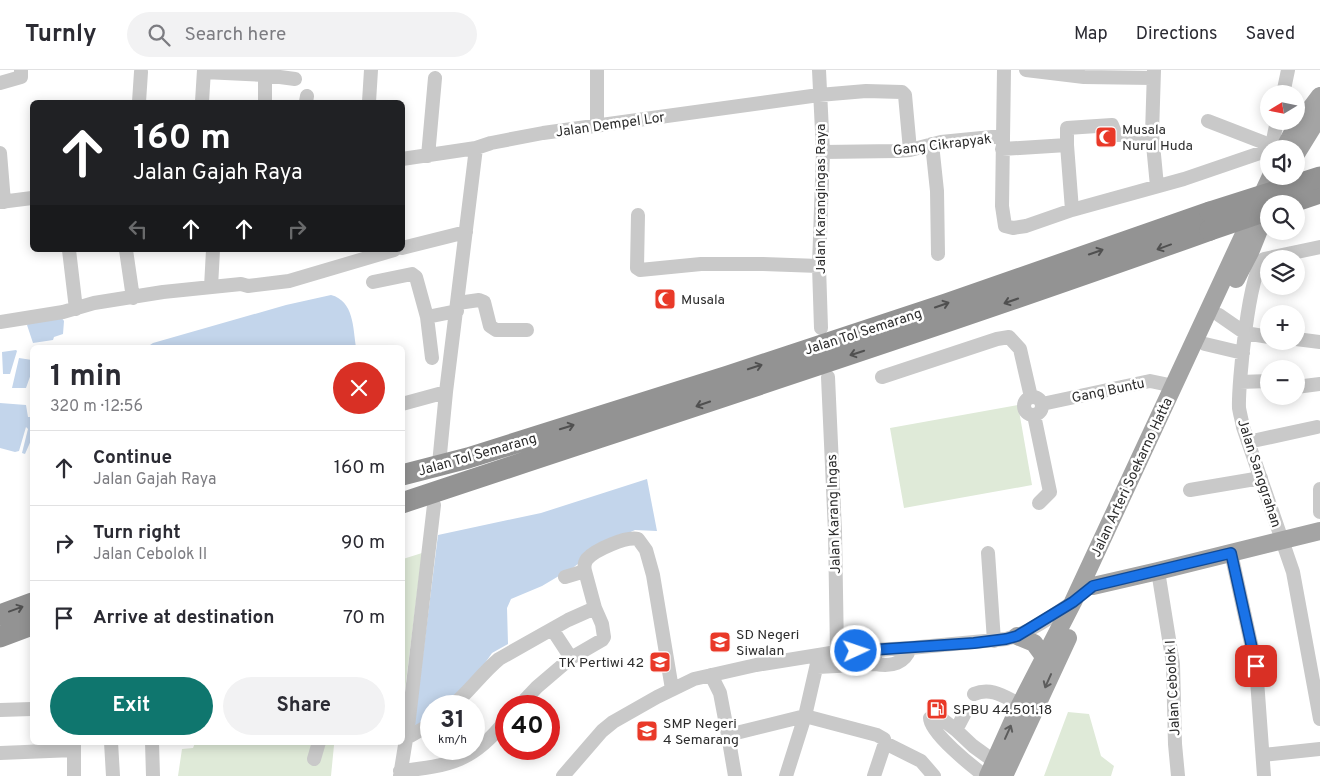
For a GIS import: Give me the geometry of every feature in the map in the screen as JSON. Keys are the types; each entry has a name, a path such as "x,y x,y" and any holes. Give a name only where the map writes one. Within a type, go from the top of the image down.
{"highway":[{"name":"Jalan Tol Semarang","path":"405,502 968,316 1320,177"},
{"path":"1305,198 1320,193"},
{"name":"Jalan Tol Semarang","path":"405,474 468,458 1210,221 1260,212"},
{"path":"0,615 30,604"},
{"path":"0,637 30,626"}],"main road":[{"path":"1285,140 1320,96"},
{"path":"1305,140 1320,115"},
{"name":"Jalan Arteri Soekarno Hatta","path":"1027,708 1044,658 1073,602 1267,185"},
{"name":"Jalan Arteri Soekarno Hatta","path":"996,772 1027,708 1059,657 1251,250 1260,227"},
{"path":"1093,586 1158,572 1320,531"},
{"path":"1017,636 1034,643 1044,658"}],"street":[{"path":"368,100 371,70"},
{"path":"596,125 597,70"},
{"name":"Jalan Karangingas Raya","path":"819,70 823,152 819,266 821,328"},
{"path":"1004,70 1002,206 1005,226 1013,228 1026,226 1072,210 1184,179 1260,153"},
{"path":"1026,70 1084,76 1153,74 1152,134 1157,186"},
{"path":"1285,85 1288,70"},
{"path":"202,100 204,71 295,79"},
{"path":"139,100 141,72"},
{"path":"0,83 21,74"},
{"path":"265,75 265,100"},
{"path":"428,156 435,78"},
{"name":"Jalan Dempel Lor","path":"405,160 596,125 819,95 866,91 902,92 905,95 910,150"},
{"path":"1208,121 1260,140"},
{"path":"1072,210 1066,128 1112,125 1116,135 1152,134"},
{"name":"Gang Cikrapyak","path":"823,152 910,150 932,144 1002,142 1067,145"},
{"path":"932,144 937,191 938,254"},
{"path":"439,464 476,148"},
{"path":"0,153 2,202 30,198"},
{"path":"638,215 637,268 640,270 701,264 819,266"},
{"path":"405,247 465,235"},
{"name":"Jalan Sanggrahan","path":"1320,247 1264,259 1260,263 1250,299 1245,333 1239,407 1243,427 1296,582 1317,688 1320,719"},
{"path":"69,252 76,309"},
{"path":"126,252 133,298"},
{"path":"211,287 212,252"},
{"path":"0,322 76,309 94,303 181,289 241,284 248,286 289,281 387,252"},
{"path":"374,282 415,275 427,317 432,358"},
{"path":"427,317 479,300 484,302 490,326 496,330 527,330"},
{"path":"1219,315 1245,333 1260,336"},
{"path":"882,377 997,338 1009,337 1020,348 1036,405 1050,492 1039,503"},
{"path":"1305,340 1320,342"},
{"path":"1206,344 1243,353"},
{"name":"Jalan Karang Ingas","path":"828,377 835,532 837,652"},
{"name":"Gang Buntu","path":"1036,405 1150,381 1174,386"},
{"path":"1240,382 1260,381"},
{"path":"1305,386 1320,384"},
{"path":"405,403 446,392"},
{"path":"1248,442 1317,427"},
{"path":"1190,490 1261,478"},
{"path":"1320,489 1320,512"},
{"path":"420,727 405,731 434,505"},
{"path":"529,695 571,658 604,637 602,624 595,608 584,565 587,559 609,546 630,538 638,539 642,543 653,574 672,689"},
{"path":"988,553 994,641"},
{"path":"1231,553 1256,666 1264,776"},
{"path":"564,577 585,571"},
{"name":"Jalan Cebolok I","path":"1158,572 1173,664 1175,744 1178,776"},
{"path":"818,661 837,652 994,641 1017,636 1073,602 1093,586"},
{"path":"465,695 491,666 499,660 568,620 595,608"},
{"path":"552,629 571,658"},
{"path":"563,776 602,731 613,722 694,679 756,664 818,661 895,664 902,662 910,648"},
{"path":"874,650 876,664"},
{"path":"786,776 805,716 818,661"},
{"path":"712,675 720,693 734,776"},
{"path":"974,694 989,690 1001,694 1027,708"},
{"path":"0,710 30,709"},
{"path":"956,730 966,710"},
{"path":"728,735 805,716 877,735 884,739 885,743 921,761 934,776"},
{"path":"938,716 956,730 996,772 966,762 936,732 930,723 930,718 938,716"},
{"path":"403,745 400,774 447,764 470,755 495,735"},
{"path":"874,776 885,743"},
{"path":"111,745 113,776"},
{"path":"152,745 153,776"},
{"path":"314,759 318,745"},
{"path":"0,753 74,746 74,776"},
{"path":"1263,754 1320,750"}],"green space":[{"path":"1018,405 1032,485 904,508 890,428"},
{"path":"422,553 405,690 405,558"},
{"path":"1068,712 1089,714 1101,756 1114,766 1111,776 1044,776"},
{"path":"194,745 334,745 331,776 178,776 182,749 193,748"}],"water":[{"path":"331,295 339,298 351,316 356,345 150,345 153,343 286,305"},
{"path":"61,317 64,321 63,334 54,337 53,340 33,343 27,325 29,321"},
{"path":"16,350 10,374 3,374 2,352"},
{"path":"19,358 30,360 30,377 26,388 12,388"},
{"path":"0,403 26,405 28,417 30,417 30,443 25,454 22,453 28,429 26,427 19,451 15,452 0,448"},
{"path":"647,479 657,531 635,530 602,545 574,567 542,586 511,599 507,608 508,644 492,653 462,695 420,695 420,724 414,726 438,535 541,513"}],"place":[{"name":"Musala Nurul Huda","path":"1106,137"},
{"name":"Musala","path":"665,299"},
{"name":"SD Negeri Siwalan","path":"720,642"},
{"name":"TK Pertiwi 42","path":"660,662"},
{"name":"SPBU 44.501.18","path":"937,709"},
{"name":"SMP Negeri 4 Semarang","path":"647,731"}],"route":[{"path":"856,651 1006,639 1017,636 1073,602 1093,586 1158,572 1231,553 1256,666"}]}
